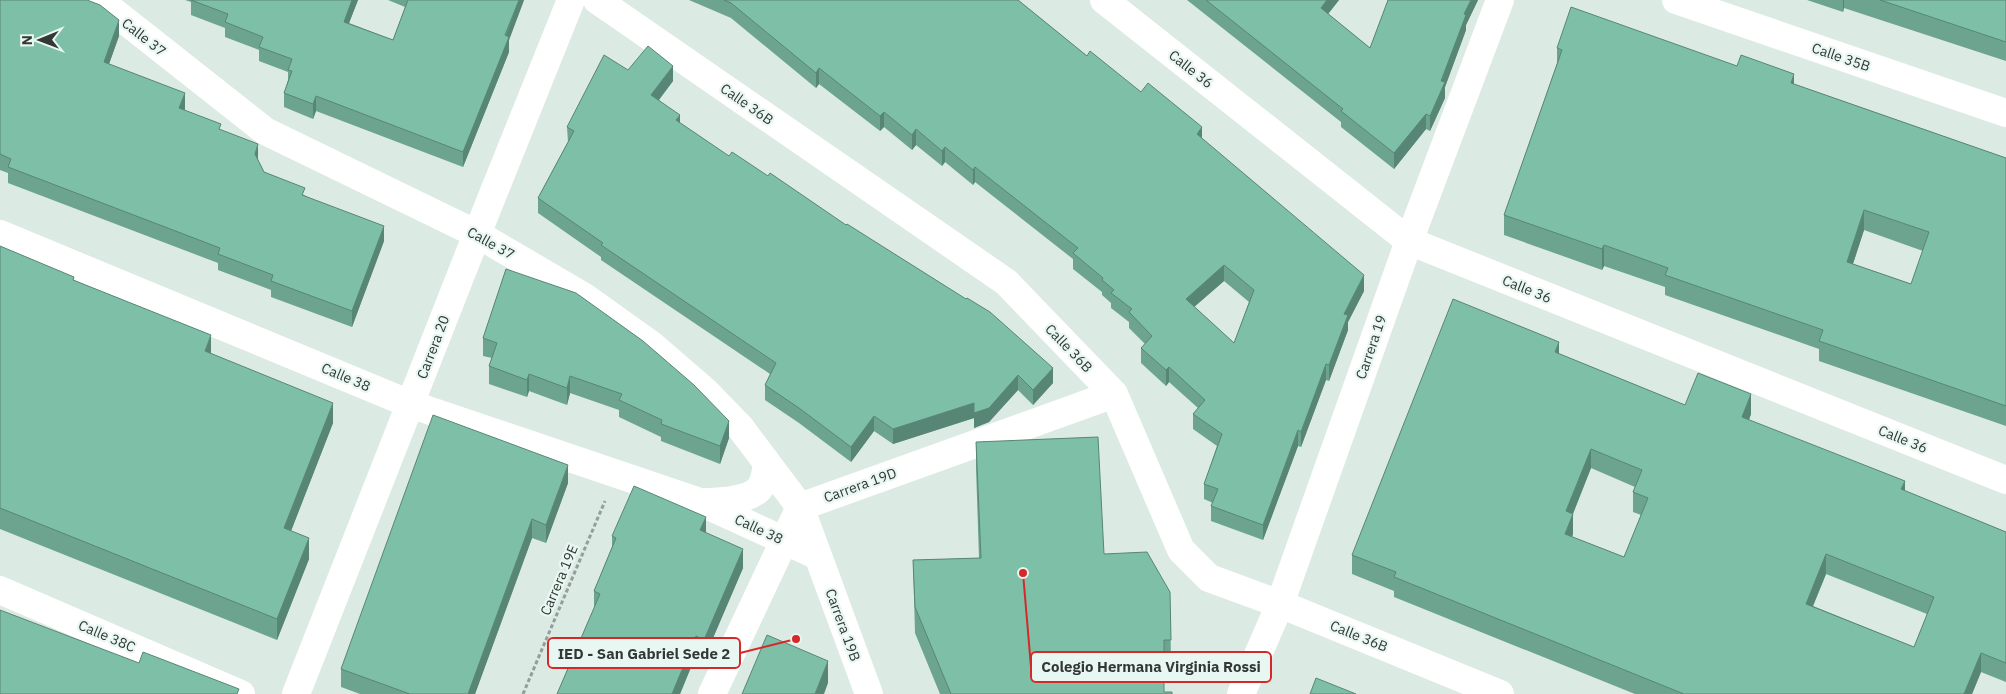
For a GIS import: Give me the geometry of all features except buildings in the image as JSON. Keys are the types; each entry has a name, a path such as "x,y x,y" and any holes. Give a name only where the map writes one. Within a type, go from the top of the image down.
{"street":[{"name":"Calle 37","path":"99,0 264,131 477,234 583,296 653,346 705,390 740,427 800,507 818,556"},
{"name":"Carrera 20","path":"296,694 571,0"},
{"name":"Calle 36B","path":"597,0 1006,282 1114,394 1181,550 1209,578 1280,604 1500,694"},
{"name":"Calle 36","path":"1104,0 1409,241 2006,480"},
{"name":"Carrera 19","path":"1241,694 1280,604 1409,241 1500,0"},
{"name":"Calle 35B","path":"1676,0 2006,114"},
{"name":"Calle 38","path":"0,234 410,404 700,502 818,556"},
{"name":"Carrera 19D","path":"800,507 1114,394"},
{"name":"Calle 38","path":"700,502 729,501 758,490 765,478 767,463"},
{"path":"712,694 800,507"},
{"name":"Carrera 19B","path":"818,556 869,694"},
{"name":"Calle 38C","path":"0,590 241,694"}],"path":[{"name":"Carrera 19E","path":"523,694 616,474"}],"place":[{"name":"Colegio Hermana Virginia Rossi","path":"1023,573"},
{"name":"IED - San Gabriel Sede 2","path":"796,639"}]}
